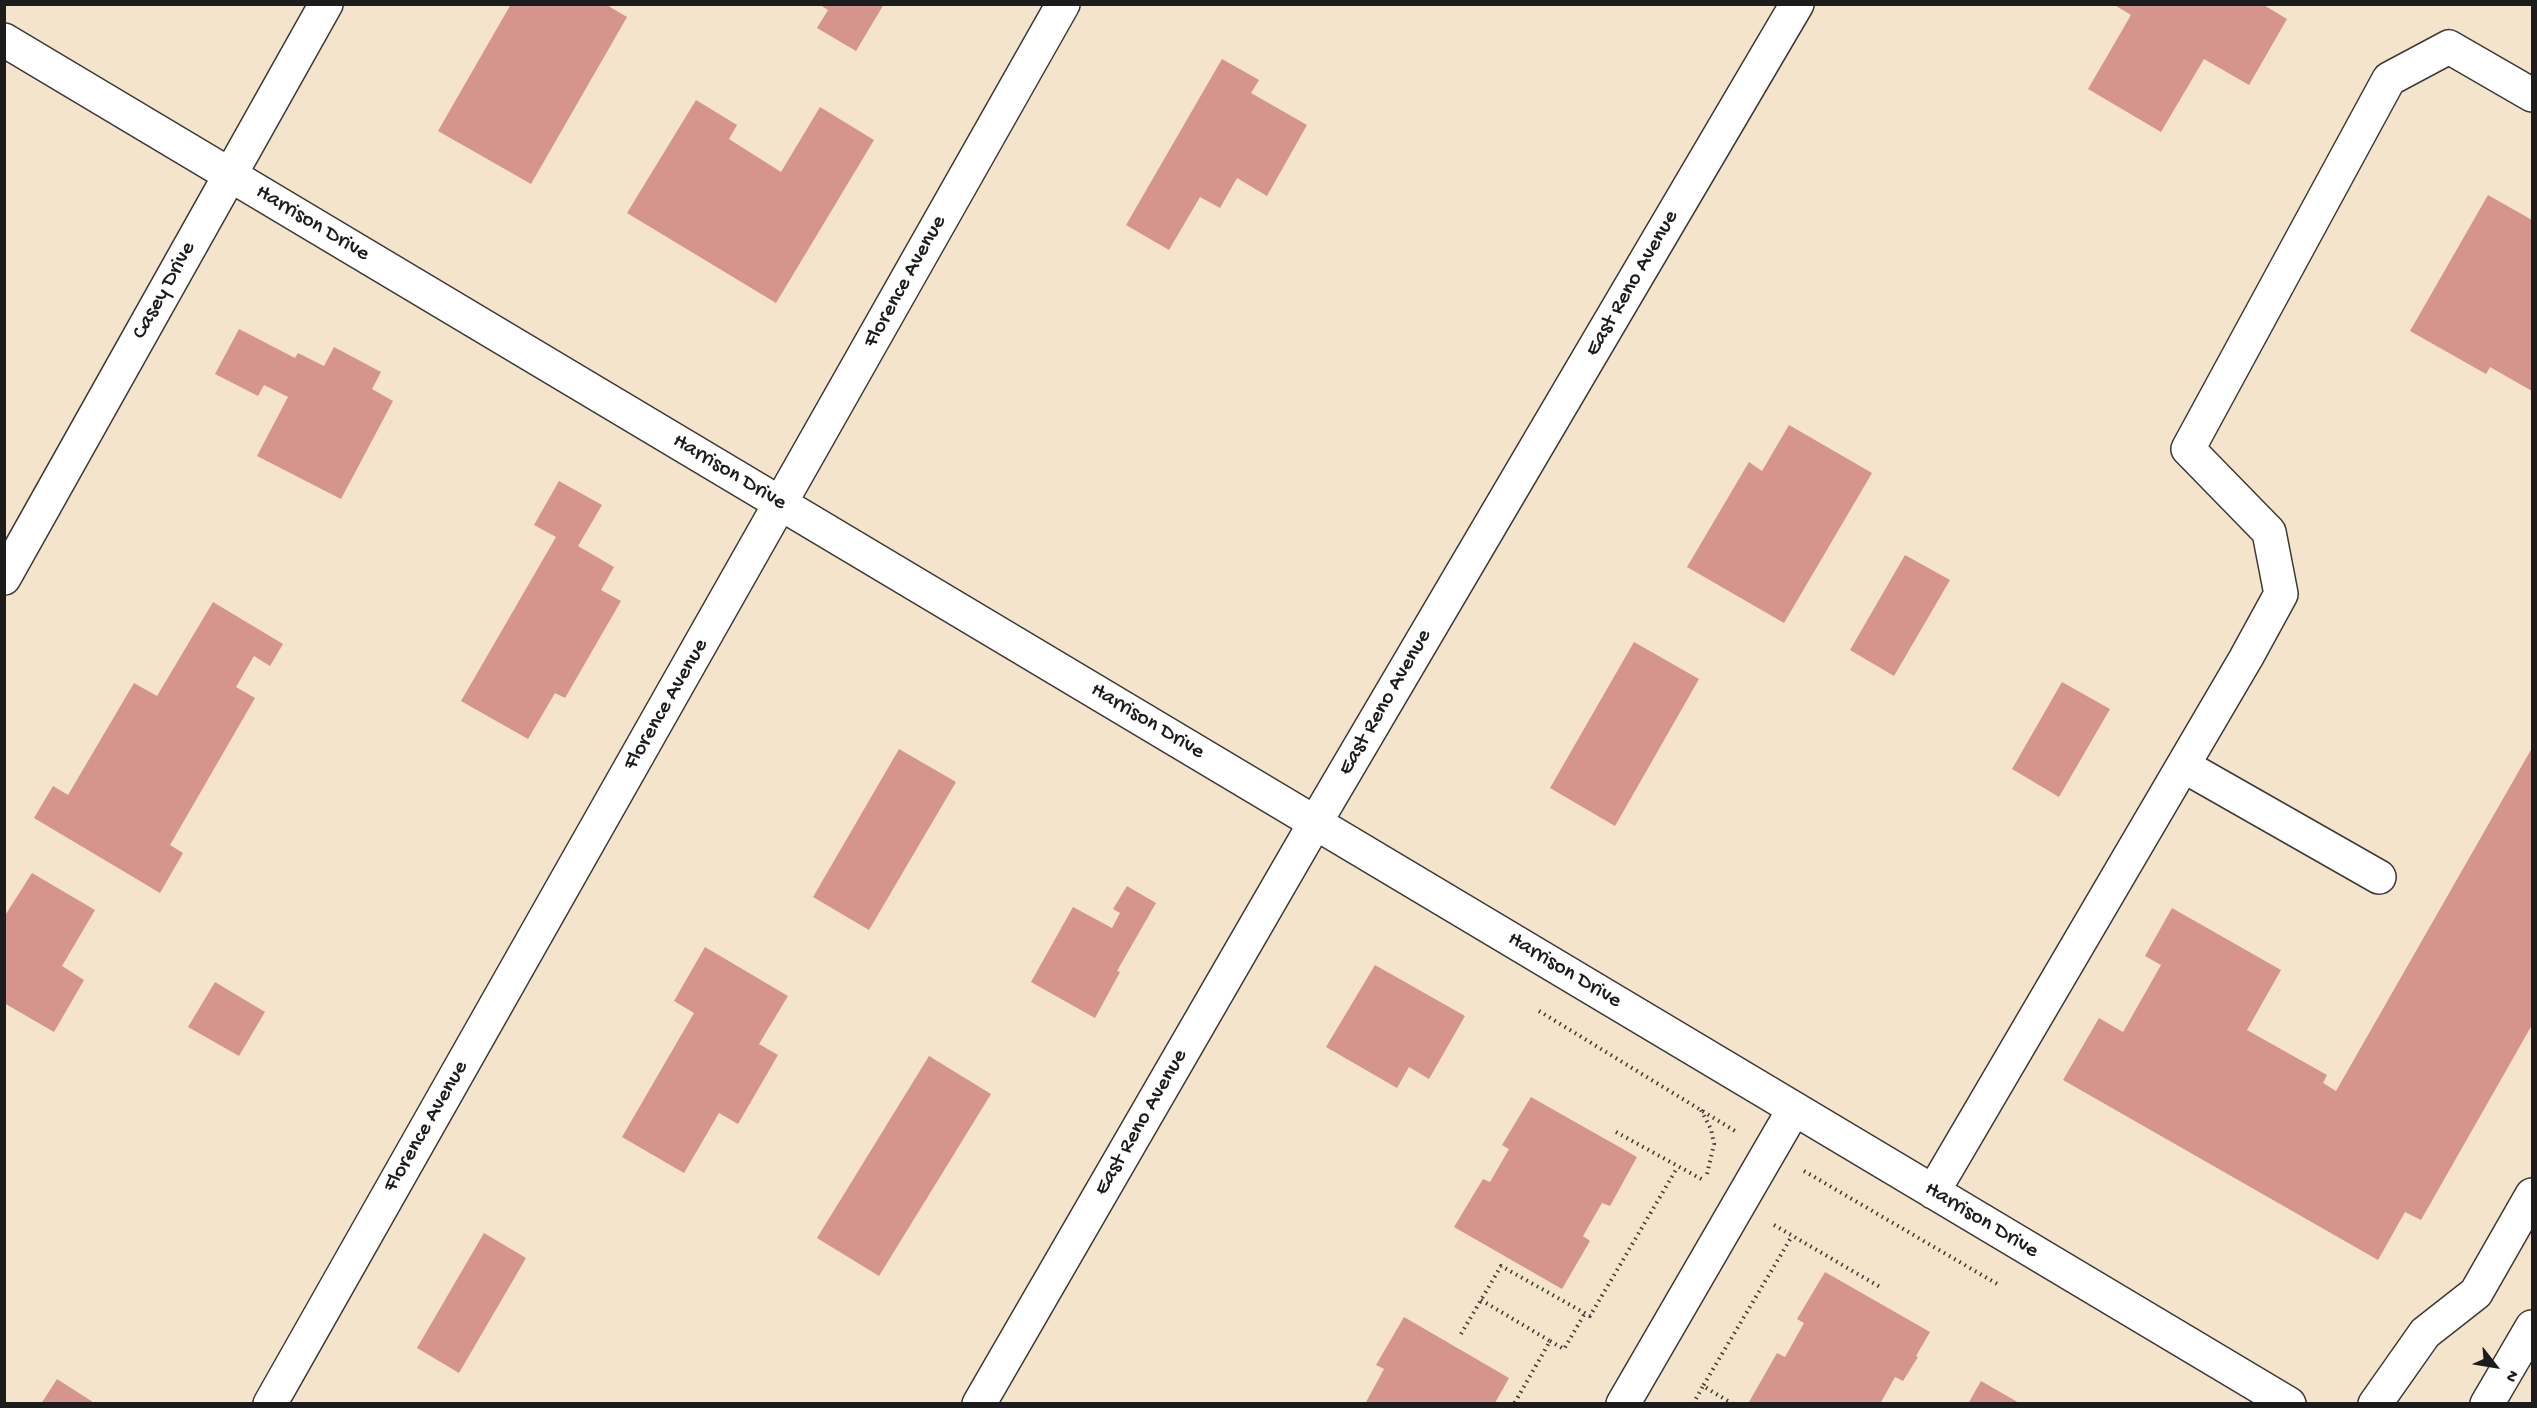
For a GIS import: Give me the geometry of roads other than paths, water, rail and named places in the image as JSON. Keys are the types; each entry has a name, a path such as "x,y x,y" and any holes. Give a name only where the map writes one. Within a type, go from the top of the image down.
{"street":[{"name":"Casey Drive","path":"4,578 326,4"},
{"name":"Florence Avenue","path":"270,1404 1062,4"},
{"name":"East Reno Avenue","path":"979,1404 1315,823 1797,4"},
{"name":"Harrison Drive","path":"4,40 2289,1404"},
{"path":"1932,1192 2184,766 2281,594 2270,532 2188,449 2389,80 2449,47 2532,95"},
{"path":"2184,766 2379,877"},
{"path":"1623,1404 1794,1109"},
{"path":"2375,1404 2425,1333 2476,1293 2532,1196"},
{"path":"2487,1404 2532,1327"}]}
